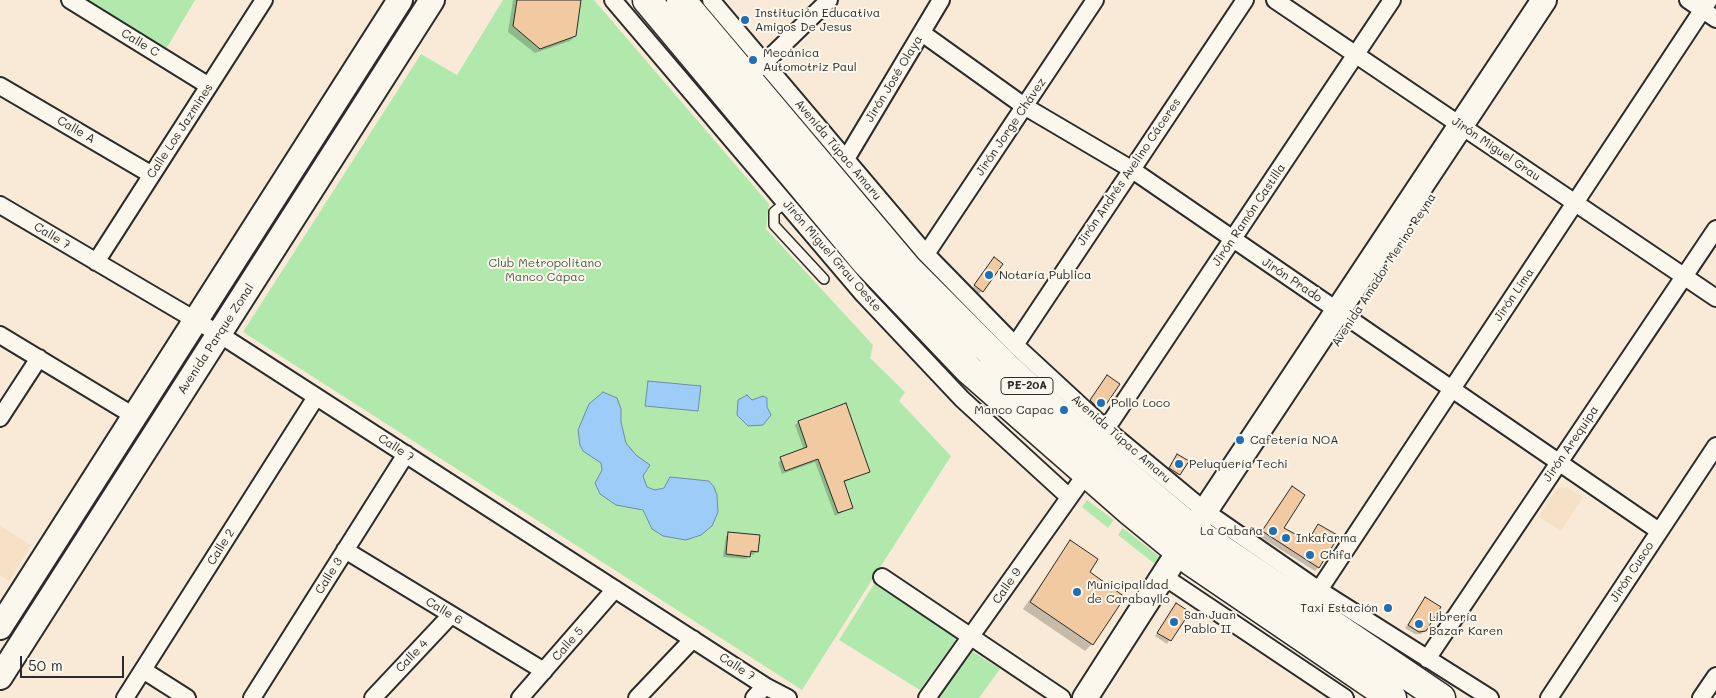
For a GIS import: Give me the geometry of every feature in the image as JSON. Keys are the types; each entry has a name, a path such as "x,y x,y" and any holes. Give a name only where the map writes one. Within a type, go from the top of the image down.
{"highway":[{"name":"Avenida Túpac Amaru","path":"647,0 796,197 865,261 940,342 1011,409 1086,474 1199,536 1441,698"},
{"name":"Avenida Túpac Amaru","path":"681,0 756,71 837,166 908,269 954,318 1094,447 1392,698"},
{"path":"796,197 837,166"}],"main road":[{"path":"0,627 400,0"},
{"name":"Avenida Parque Zonal","path":"0,677 432,0"},
{"name":"Avenida Amador Merino Reyna","path":"1467,130 1544,0"},
{"name":"Avenida Amador Merino Reyna","path":"1170,580 1467,130 1562,0"},
{"path":"1085,698 1170,580"},
{"path":"1104,698 1170,580"}],"street":[{"name":"Calle C","path":"70,0 210,86"},
{"name":"Calle Los Jazmines","path":"96,262 264,0"},
{"name":"Jirón Miguel Grau Oeste","path":"613,0 796,197 863,294 962,400 1069,497"},
{"name":"Avenida Túpac Amaru","path":"711,0 756,71"},
{"path":"756,71 829,0"},
{"name":"Jirón José Olaya","path":"837,166 941,0"},
{"name":"Jirón Jorge Chávez","path":"926,254 1095,0"},
{"name":"Jirón Andrés Avelino Cáceres","path":"1015,345 1245,0"},
{"name":"Jirón Miguel Grau","path":"1275,0 1716,298"},
{"name":"Jirón Ramón Castilla","path":"1106,429 1392,0"},
{"path":"1688,0 1709,10"},
{"name":"Jirón Lima","path":"1319,590 1575,203 1709,10"},
{"name":"Jirón Prado","path":"922,33 1024,106 1131,169 1659,531"},
{"name":"Calle A","path":"0,86 152,175"},
{"name":"Avenida Túpac Amaru","path":"837,166 1015,345 1106,429 1199,536 1319,590 1414,679 1490,698"},
{"name":"Calle 7","path":"0,205 219,334 765,686 788,698"},
{"name":"Jirón Arequipa","path":"1414,679 1716,230"},
{"path":"0,335 134,416"},
{"path":"0,418 39,358"},
{"name":"Calle 2","path":"125,698 316,397"},
{"name":"Jirón Cusco","path":"1549,698 1716,446"},
{"name":"Calle 3","path":"252,698 406,454"},
{"name":"Calle 9","path":"927,698 1086,474"},
{"name":"Calle 6","path":"345,550 544,672"},
{"path":"882,577 1062,698"},
{"path":"1170,580 1345,698"},
{"name":"Calle 5","path":"520,698 615,589"},
{"name":"Calle 4","path":"373,698 451,615"},
{"path":"637,698 693,639"},
{"path":"143,670 187,698"},
{"path":"1701,698 1716,676"},
{"path":"754,698 765,686"}],"lane":[{"path":"796,197 774,212 774,225 824,279"}],"shaded area":[{"path":"1566,487 1583,497 1561,531 1539,517 1557,488"},
{"path":"0,526 31,545 9,581 0,575"}],"green space":[{"path":"85,0 195,0 166,49"},
{"name":"Club Metropolitano Manco Cápac","path":"503,0 594,0 769,204 766,229 873,345 870,358 905,392 899,401 951,456 802,690 243,332 421,54 457,75"},
{"path":"1087,500 1114,520 1108,528 1082,507"},
{"path":"1123,528 1160,557 1155,564 1118,535"},
{"path":"874,584 957,638 920,690 839,640"},
{"path":"972,651 1000,669 979,698 938,698"}],"water":[{"path":"648,381 701,386 698,411 645,406"},
{"path":"603,392 617,398 621,409 621,422 626,443 636,455 650,465 643,476 647,487 655,490 664,488 670,477 709,481 714,487 717,495 718,512 712,526 701,535 686,540 663,536 652,529 643,510 616,505 600,494 595,483 602,470 601,463 583,451 580,445 578,430 589,404"},
{"path":"747,395 752,400 763,396 767,398 767,407 771,415 763,425 748,426 737,415 738,400"}],"building":[{"path":"517,0 581,0 576,36 540,49 513,26"},
{"name":"Notaría Publica","path":"994,257 1003,264 983,292 974,285"},
{"path":"1107,375 1120,384 1105,406 1098,408 1090,400"},
{"path":"846,403 870,472 844,481 853,508 838,513 818,459 785,471 780,457 807,447 798,421"},
{"name":"Peluquería Techi","path":"1177,454 1189,461 1180,475 1169,468"},
{"path":"1292,486 1305,495 1284,528 1308,541 1318,524 1339,536 1319,568 1262,531"},
{"path":"728,532 760,535 758,552 751,551 750,557 726,554"},
{"name":"Municipalidad de Carabayllo","path":"1070,540 1098,559 1090,572 1125,597 1093,645 1030,602"},
{"path":"1425,597 1441,607 1426,631 1419,632 1408,625"},
{"name":"San Juan Pablo II","path":"1176,603 1190,612 1171,641 1157,633"}],"place":[{"name":"Institución Educativa Amigos De Jesus","path":"745,20"},
{"name":"Mecánica Automotriz Paul","path":"753,60"},
{"name":"Notaría Publica","path":"989,275"},
{"name":"Pollo Loco","path":"1101,403"},
{"name":"Manco Capac","path":"1064,410"},
{"name":"Cafetería NOA","path":"1240,440"},
{"name":"Peluquería Techi","path":"1179,464"},
{"name":"La Cabaña","path":"1273,531"},
{"name":"Inkafarma","path":"1286,538"},
{"name":"Chifa","path":"1310,555"},
{"name":"Municipalidad de Carabayllo","path":"1077,592"},
{"name":"Taxi Estación","path":"1388,608"},
{"name":"San Juan Pablo II","path":"1174,622"},
{"name":"Librería Bazar Karen","path":"1419,624"}]}
